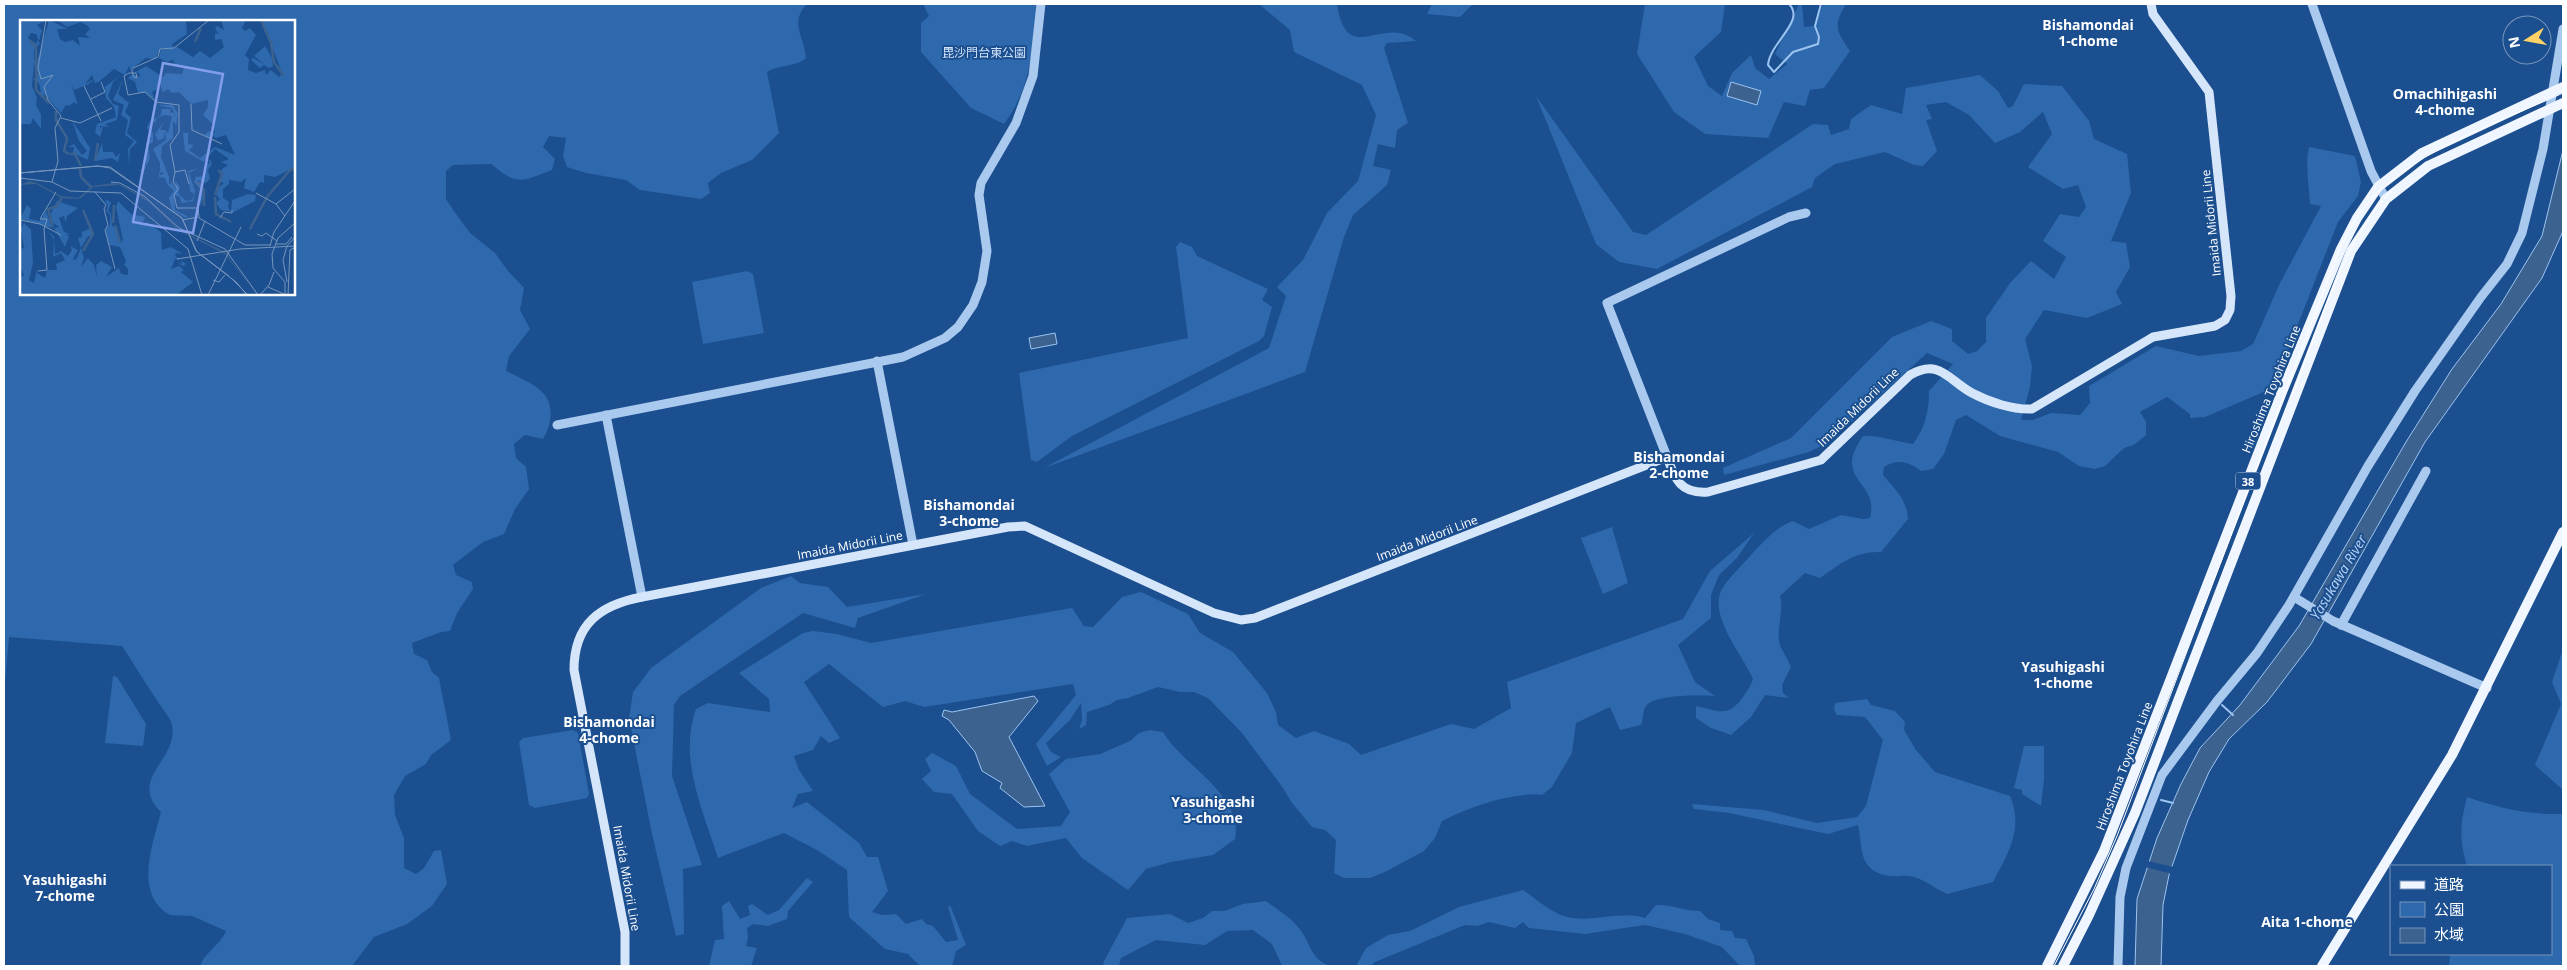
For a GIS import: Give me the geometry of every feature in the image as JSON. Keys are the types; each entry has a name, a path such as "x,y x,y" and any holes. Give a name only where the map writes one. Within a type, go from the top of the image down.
{"main road":[{"name":"Imaida Midorii Line","path":"625,966 625,932 578,687 574,656 584,630 595,616 614,604 913,545 1008,527 1025,526 1214,613 1241,620 1255,618 1667,457 1674,477 1686,489 1696,493 1708,492 1821,460 1910,375 1920,369 1934,368 1944,372 1972,393 2020,410 2032,409 2153,336 2208,328 2225,320 2230,310 2231,296 2208,92 2200,77 2153,14 2151,4"},
{"name":"Hiroshima Toyohira Line","path":"2047,966 2077,909 2121,810 2282,392 2341,248 2357,218 2378,187 2422,153 2557,90"},
{"name":"Hiroshima Toyohira Line","path":"2063,966 2089,915 2135,813 2351,251 2386,199 2428,166 2556,107"},
{"path":"2322,966 2452,755 2563,532"}],"street":[{"path":"557,425 753,388 877,361 903,358 945,338 958,326 973,305 982,282 987,251 979,195 981,183 1016,123 1033,76 1041,4"},
{"path":"2312,4 2328,55 2378,187 2386,199"},
{"path":"2118,966 2120,897 2126,868 2162,775 2217,701 2257,653 2296,598 2368,466 2415,391 2481,297 2507,264 2522,232 2542,149 2556,107 2563,29"},
{"path":"1667,457 1607,304 1788,217 1806,213"},
{"path":"877,361 913,545"},
{"path":"606,415 642,597"},
{"path":"2339,624 2426,471"},
{"path":"2296,598 2339,624 2486,688"}],"green space":[{"path":"4,4 807,4 799,17 798,23 806,58 798,63 767,72 779,133 752,160 721,173 708,183 710,193 701,199 640,190 626,180 586,173 567,167 563,156 566,138 549,136 543,147 555,159 552,170 533,177 520,180 514,179 491,164 453,165 446,171 446,199 456,214 470,233 495,253 524,288 520,310 530,329 509,356 506,371 529,382 541,391 548,402 551,414 543,439 525,435 514,444 516,458 526,467 529,489 515,509 504,534 483,542 453,565 456,575 472,582 473,589 457,613 450,631 441,632 412,643 414,654 427,660 432,672 439,678 451,740 431,755 426,764 405,776 394,795 395,815 404,838 404,868 416,874 424,868 434,851 441,850 447,884 432,906 407,924 374,937 352,966 200,966 226,931 192,916 170,915 159,906 152,895 149,882 151,853 161,812 152,800 149,789 151,779 168,749 172,737 172,725 169,718 122,646 9,637 4,694"},
{"name":"毘沙門台東公園","path":"923,4 1037,5 1032,53 1026,81 1021,95 1004,124 971,108 921,52 921,23 929,16"},
{"path":"1259,4 1337,4 1342,23 1349,33 1358,37 1391,33 1404,34 1416,41 1387,43 1384,48 1408,123 1397,130 1395,148 1378,144 1373,166 1391,170 1387,185 1353,215 1344,237 1305,372 1044,468 1269,348 1286,296 1277,287 1303,260 1327,213 1358,181 1376,115 1362,85 1294,52 1290,30"},
{"path":"1432,4 1473,4 1460,17 1427,14"},
{"path":"1645,4 1725,4 1721,32 1694,57 1708,86 1722,96 1732,73 1751,55 1755,68 1769,79 1787,64 1775,54 1799,4 1802,4 1804,27 1815,26 1823,4 1846,4 1839,18 1838,28 1850,51 1824,88 1810,90 1805,106 1784,102 1768,138 1705,134 1674,112 1637,54"},
{"path":"1980,75 1998,91 2008,108 2013,106 2024,84 2062,86 2089,121 2094,139 2127,154 2131,193 2111,241 2126,243 2130,267 2116,292 2122,304 2087,318 2044,310 2025,339 2032,366 2030,387 2021,420 2033,420 2051,413 2080,415 2090,403 2089,386 2156,346 2199,356 2241,351 2253,344 2280,283 2321,206 2310,204 2307,168 2309,147 2355,156 2361,182 2358,196 2338,222 2273,388 2205,417 2190,418 2190,414 2167,397 2140,412 2146,422 2146,435 2134,445 2124,448 2105,466 2095,469 2079,466 2058,452 2000,436 1966,415 1956,420 1944,454 1933,469 1921,471 1903,462 1889,464 1884,467 1883,475 1903,500 1908,519 1881,552 1872,552 1848,559 1820,578 1805,573 1780,596 1779,641 1791,667 1782,685 1783,693 1789,698 1765,695 1751,717 1731,735 1711,728 1696,718 1696,706 1717,711 1733,708 1743,697 1753,679 1722,622 1719,598 1723,587 1765,540 1787,523 1793,521 1809,529 1841,515 1863,519 1870,518 1871,505 1869,495 1858,480 1852,462 1855,451 1863,436 1880,437 1913,444 1921,432 1926,419 1929,391 1953,364 1927,353 1828,443 1809,452 1724,475 1723,468 1791,438 1892,337 1931,321 1952,329 1952,341 1968,354 1977,351 1986,342 1986,318 2010,283 2031,261 2054,279 2066,257 2043,241 2060,214 2079,217 2086,207 2078,185 2063,189 2028,167 2052,134 2043,112 2020,132 1995,143 1969,115 1946,102 1926,105 1932,119 1926,120 1937,151 1923,166 1914,165 1885,152 1835,164 1815,178 1812,187 1657,269 1619,262 1596,244 1536,96 1633,232 1646,235 1813,124 1828,125 1831,135 1849,129 1851,119 1871,105 1902,114 1906,88"},
{"path":"1180,242 1192,247 1197,256 1268,289 1262,300 1272,307 1264,336 1259,341 1072,436 1037,462 1031,460 1019,373 1188,338 1176,247"},
{"path":"747,271 753,274 764,333 703,344 692,282"},
{"path":"1612,527 1628,583 1603,594 1581,538"},
{"path":"1754,533 1737,558 1719,575 1711,595 1711,618 1678,645 1695,682 1715,696 1678,696 1658,699 1646,706 1641,725 1620,730 1610,707 1576,723 1572,753 1552,787 1542,795 1504,798 1478,806 1442,821 1435,838 1424,851 1370,878 1344,878 1334,873 1336,840 1325,830 1312,827 1292,803 1242,733 1208,698 1194,692 1180,692 1158,687 1117,700 1109,705 1087,712 1086,725 1079,729 1082,720 1081,703 1070,720 1046,743 1051,752 1061,757 1047,766 1036,744 1076,695 1073,684 924,707 905,701 883,707 829,664 804,682 840,738 829,743 821,736 813,750 794,756 799,770 813,791 798,794 792,808 807,802 859,843 867,857 878,857 888,891 872,912 882,915 896,914 906,924 922,919 926,924 933,926 946,942 958,940 948,907 950,905 966,945 956,951 952,966 920,966 908,954 885,949 849,917 847,870 817,850 784,833 718,858 695,784 690,746 691,728 696,709 708,703 770,712 769,699 739,673 803,633 813,631 837,634 871,643 1072,608 1084,626 1093,627 1122,597 1141,592 1188,614 1200,633 1233,652 1267,693 1276,712 1278,725 1296,738 1314,731 1349,744 1361,755 1451,724 1474,729 1511,708 1507,682 1683,619 1710,571"},
{"path":"791,576 800,583 828,587 847,607 926,594 858,618 855,628 803,613 680,696 674,705 672,776 702,865 683,869 684,934 676,936 652,834 629,718 633,692 651,668 761,588"},
{"path":"2563,649 2563,790 2535,765 2561,704 2552,682"},
{"path":"113,676 117,677 146,724 143,746 105,743"},
{"path":"1867,699 1871,705 1895,711 1905,722 1904,730 1916,750 1935,772 2010,796 2014,808 2015,830 2009,851 1993,882 1947,894 1914,877 1891,876 1879,873 1867,864 1864,858 1858,825 1828,834 1729,813 1694,809 1692,804 1764,810 1817,823 1857,817 1866,806 1883,740 1865,717 1837,715 1834,710 1835,703"},
{"path":"573,730 578,733 589,794 587,798 535,808 529,805 519,742 523,738"},
{"path":"1150,730 1163,732 1172,744 1210,781 1221,795 1230,808 1235,823 1235,839 1213,855 1171,862 1146,869 1128,890 1082,858 1066,838 1027,846 1012,841 1000,846 978,831 952,794 934,792 922,779 931,771 925,759 932,753 956,766 970,794 1017,829 1061,826 1070,812 1049,774 1066,759 1100,754 1130,741 1139,733"},
{"path":"2024,746 2044,746 2044,780 2041,806 2022,794 2022,790 2014,788"},
{"path":"2467,797 2514,810 2563,814 2563,966 2449,966 2450,955 2552,955 2552,865 2467,865 2461,832"},
{"path":"807,878 813,882 788,911 787,919 768,926 753,924 747,928 748,938 746,946 757,948 751,966 709,966 715,940 724,939 722,906 729,901 740,919 750,915 748,906 752,904 768,915 779,910"},
{"path":"1523,890 1555,912 1567,917 1587,919 1626,915 1645,918 1656,905 1700,911 1708,919 1720,923 1720,930 1732,931 1735,938 1746,939 1754,956 1755,966 1740,966 1722,947 1685,934 1645,925 1585,934 1529,928 1523,922 1515,928 1489,922 1477,926 1465,925 1375,962 1370,966 1356,966 1366,948 1388,935 1410,931 1459,907"},
{"path":"1266,901 1294,922 1302,931 1318,959 1331,966 1282,966 1272,944 1253,930 1227,931 1205,945 1156,940 1121,958 1119,966 1104,966 1103,963 1127,918 1170,914 1188,923 1203,918 1212,911 1224,911 1243,904"}],"water":[{"path":"1731,82 1761,91 1757,105 1727,96"},
{"name":"Yasukawa River","path":"2563,150 2563,231 2542,278 2425,442 2311,644 2267,702 2229,739 2209,772 2188,820 2169,875 2163,905 2161,966 2135,966 2137,899 2157,838 2181,784 2200,748 2240,705 2299,626 2406,442 2452,369 2501,304 2542,236"},
{"path":"1055,333 1057,344 1031,349 1029,338"},
{"path":"1034,696 1038,701 1009,737 1045,806 1024,807 1000,788 1002,783 982,771 975,752 949,720 942,716 944,710 952,712"}],"pier":[{"path":"2147,861 2174,867 2172,874 2145,867"}],"waterway":[{"path":"1789,4 1793,11 1793,17 1770,56 1768,65 1774,72 1793,52 1818,44 1819,37 1815,26 1821,4"},
{"path":"2222,705 2233,715"},
{"path":"2161,800 2173,803"}],"tram line":[{"path":"2054,966 2094,889 2117,836 2341,245 2358,215 2377,193 2425,157 2452,142 2563,93"},
{"path":"2291,397 2346,260 2359,234 2375,210 2394,188"}],"district":[{"name":"Bishamondai 1-chome","path":"2088,32"},
{"name":"Omachihigashi 4-chome","path":"2445,102"},
{"name":"Bishamondai 2-chome","path":"1679,464"},
{"name":"Bishamondai 3-chome","path":"969,512"},
{"name":"Yasuhigashi 1-chome","path":"2063,674"},
{"name":"Bishamondai 4-chome","path":"609,730"},
{"name":"Yasuhigashi 3-chome","path":"1213,810"},
{"name":"Yasuhigashi 7-chome","path":"65,888"},
{"name":"Aita 1-chome","path":"2307,921"}]}
